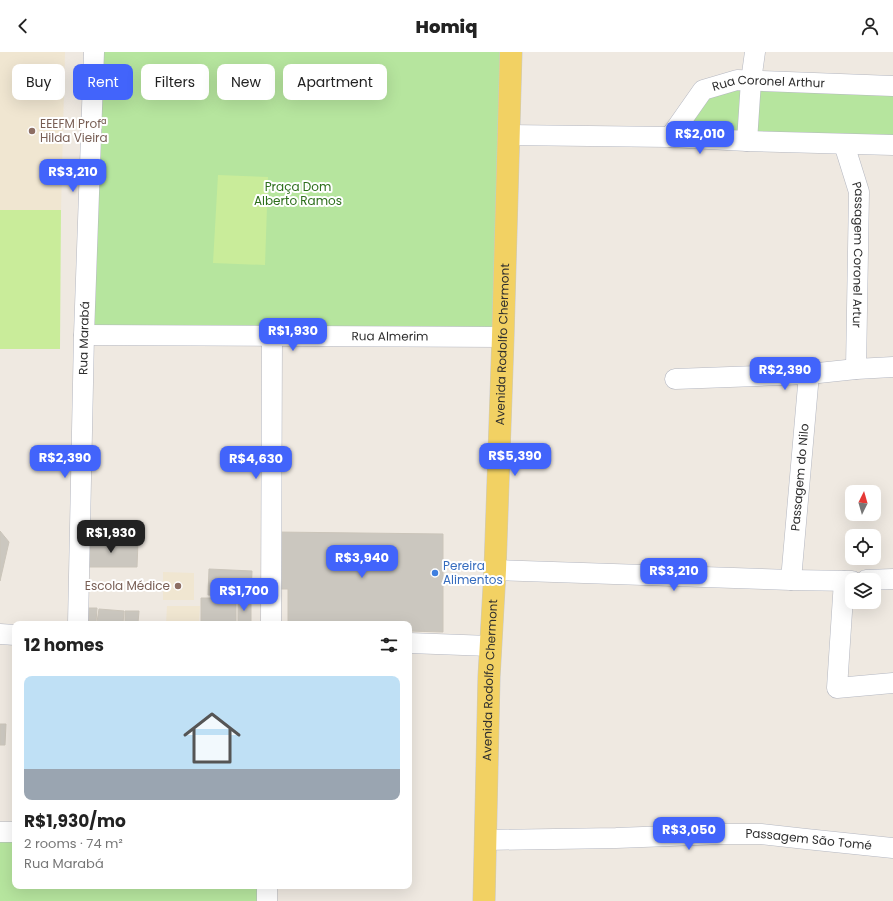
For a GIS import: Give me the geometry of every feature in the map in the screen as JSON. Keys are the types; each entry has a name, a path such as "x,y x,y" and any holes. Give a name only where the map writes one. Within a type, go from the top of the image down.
{"main road":[{"name":"Avenida Rodolfo Chermont","path":"484,901 490,646 495,570 511,52"}],"street":[{"name":"Rua Marabá","path":"78,621 84,335 94,52"},
{"path":"746,141 755,52"},
{"name":"Rua Coronel Arthur","path":"670,138 703,90 737,80 893,86"},
{"path":"508,135 670,138 893,145"},
{"name":"Passagem Coronel Artur","path":"844,144 859,192 856,369"},
{"name":"Rua Almerim","path":"84,335 503,337"},
{"path":"271,621 272,336"},
{"path":"675,379 808,374 893,367"},
{"name":"Passagem do Nilo","path":"791,580 808,374"},
{"path":"495,570 845,581"},
{"path":"881,579 893,579"},
{"path":"845,609 837,688 893,683"},
{"path":"0,634 12,635"},
{"path":"412,643 490,646"},
{"path":"0,832 12,832"},
{"name":"Passagem São Tomé","path":"485,840 761,834 893,848"},
{"path":"267,889 267,901"}],"shaded area":[{"name":"EEEFM Profª Hilda Vieira","path":"0,52 65,52 65,64 12,64 12,100 64,100 61,210 0,210"},
{"name":"Escola Médice","path":"163,572 194,573 194,600 163,600"},
{"name":"Escola Médice","path":"167,606 200,606 199,621 166,621"}],"green space":[{"name":"Praça Dom Alberto Ramos","path":"94,52 511,52 503,337 84,335 92,100 133,100 133,64 94,64"},
{"path":"893,86 893,145 670,137 703,90"},
{"path":"218,175 268,177 265,265 213,263"},
{"path":"0,210 61,210 60,349 0,349"},
{"path":"0,832 12,832 12,889 274,889 275,901 0,901"}],"building":[{"path":"0,531 9,542 0,581"},
{"path":"276,532 443,534 443,632 412,631 412,621 288,621 288,589 276,589"},
{"path":"84,541 138,542 137,567 84,567"},
{"path":"209,569 252,571 251,596 208,595"},
{"path":"201,598 236,598 236,621 201,621"},
{"path":"238,599 251,599 251,621 238,621"},
{"path":"86,608 97,608 96,621 85,621"},
{"path":"99,609 124,611 123,621 97,621"},
{"path":"125,611 139,611 138,621 125,621"},
{"path":"0,724 6,724 5,745 0,745"}],"place":[{"name":"EEEFM Profª Hilda Vieira","path":"32,131"},
{"name":"Pereira Alimentos","path":"435,573"},
{"name":"Escola Médice","path":"178,586"}]}
